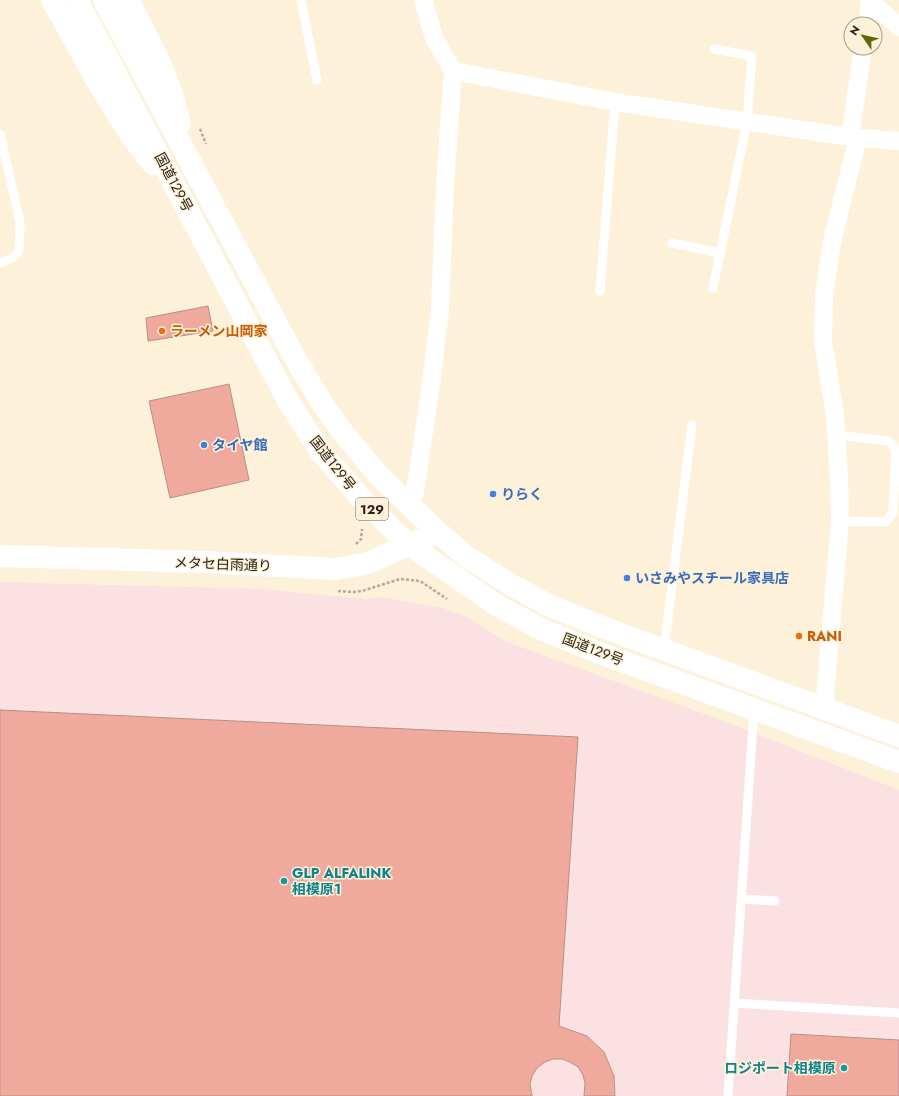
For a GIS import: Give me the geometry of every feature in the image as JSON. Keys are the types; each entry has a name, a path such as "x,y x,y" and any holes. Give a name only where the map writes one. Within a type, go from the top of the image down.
{"main road":[{"path":"52,0 101,88 134,140 183,200"},
{"name":"国道129号","path":"77,0 287,399 320,450 362,499 409,545 498,606 543,630 605,655 899,762"},
{"name":"国道129号","path":"104,0 296,360 324,406 341,430 378,475 438,532 467,557 512,586 550,606 664,650 899,736"},
{"path":"128,0 159,60 172,94 188,156"},
{"name":"メタセ白雨通り","path":"0,556 205,562 336,569 368,563 438,532"}],"street":[{"path":"410,505 415,492 440,310 445,185 453,71 434,38 423,0"},
{"path":"868,16 870,1"},
{"path":"870,1 899,27"},
{"path":"824,708 840,521 835,415 823,342 824,296 832,242 854,137 863,56"},
{"path":"453,71 615,102 854,137 899,141"}],"lane":[{"path":"301,0 317,80"},
{"path":"713,288 747,122 752,56 714,49"},
{"path":"600,291 615,102"},
{"path":"0,134 20,222 18,254 0,263"},
{"path":"672,243 720,253"},
{"path":"664,650 692,426"},
{"path":"836,435 889,441 896,450 893,513 885,522 840,521"},
{"path":"728,1096 754,708"},
{"path":"741,900 775,901"},
{"path":"734,1003 899,1013"}],"path":[{"path":"199,128 208,148"},
{"path":"400,579 420,581 441,595"}],"shaded area":[{"path":"0,582 261,589 366,599 381,597 443,608 467,617 507,642 721,720 899,790 899,1096 0,1096"}],"building":[{"path":"208,306 213,331 148,341 146,318"},
{"path":"229,384 249,480 170,498 149,401"},
{"name":"GLP ALFALINK 相模原1","path":"0,710 578,737 559,1026 587,1036 604,1052 614,1076 615,1096 584,1096 585,1083 583,1075 578,1067 562,1059 553,1059 545,1062 537,1068 532,1076 530,1084 532,1096 0,1096"},
{"name":"ロジポート相模原","path":"791,1034 899,1040 899,1096 787,1096"}],"place":[{"name":"ラーメン山岡家","path":"162,331"},
{"name":"タイヤ館","path":"204,445"},
{"name":"りらく","path":"493,494"},
{"name":"いさみやスチール家具店","path":"627,578"},
{"name":"RANI","path":"799,636"},
{"name":"GLP ALFALINK 相模原1","path":"284,881"},
{"name":"ロジポート相模原","path":"844,1068"}]}
